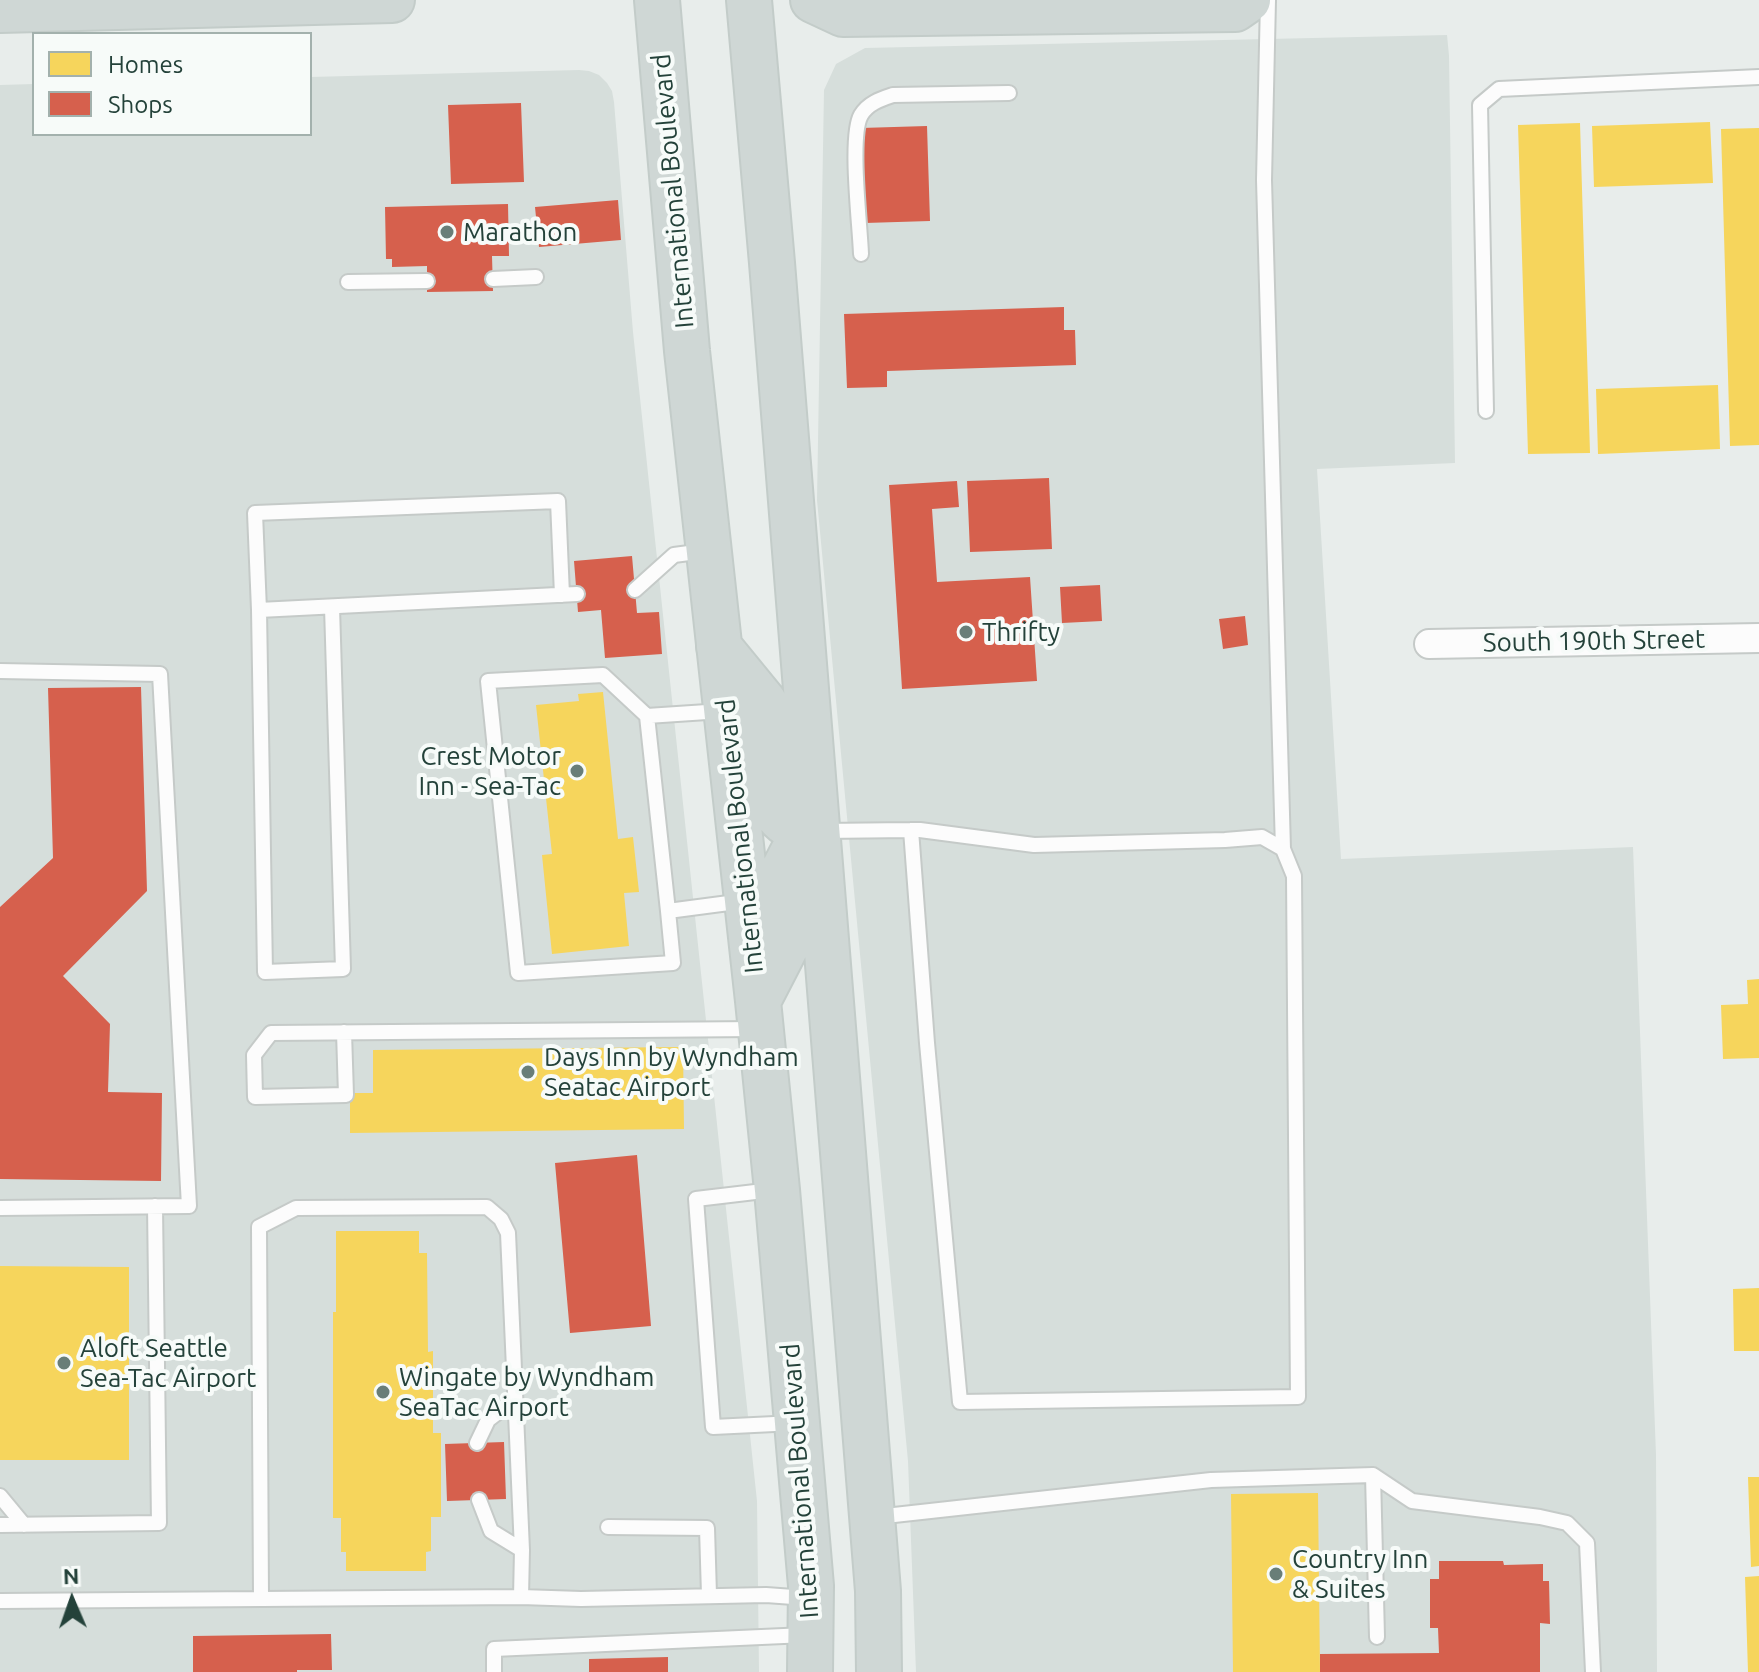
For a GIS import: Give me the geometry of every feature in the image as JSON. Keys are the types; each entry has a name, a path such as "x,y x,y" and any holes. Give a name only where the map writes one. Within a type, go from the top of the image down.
{"main road":[{"path":"0,10 392,0"},
{"name":"International Boulevard","path":"657,0 687,351 777,1190 811,1635"},
{"path":"749,0 878,1591 879,1672"},
{"path":"813,0 843,14 1235,9 1248,0"},
{"path":"719,647 764,702 776,813 789,826 800,831 817,831"},
{"path":"760,1015 790,939 784,869 797,844 817,831"}],"street":[{"name":"South 190th Street","path":"1429,644 1759,638"}],"lane":[{"path":"911,830 960,1402 1298,1397 1294,876 1283,849 1264,180 1268,0"},
{"path":"1486,411 1480,105 1499,89 1759,77"},
{"path":"861,254 855,143 861,116 868,107 879,99 893,95 1009,93"},
{"path":"493,279 536,277"},
{"path":"348,282 427,281"},
{"path":"259,610 569,594 558,501 255,513 265,972 296,971 343,969 332,607"},
{"path":"635,590 674,555 708,550"},
{"path":"0,671 160,674 189,1206 0,1208"},
{"path":"603,675 647,716 673,963 518,973 488,681 603,675"},
{"path":"647,716 726,710"},
{"path":"817,831 911,830 1034,845 1262,837 1283,849"},
{"path":"668,911 747,901"},
{"path":"344,1032 346,1095 255,1097 254,1055 271,1033 760,1015"},
{"path":"777,1190 696,1199 713,1427 797,1423"},
{"path":"0,1525 159,1523 155,1206"},
{"path":"261,1599 259,1227 296,1208 487,1207 501,1219 508,1233 522,1550 521,1597"},
{"path":"477,1443 488,1420 515,1399"},
{"path":"872,1517 1211,1480 1373,1475 1412,1501 1567,1523 1587,1543 1593,1672"},
{"path":"1373,1475 1377,1637"},
{"path":"0,1496 24,1525"},
{"path":"479,1500 491,1531 522,1550"},
{"path":"608,1527 707,1528 709,1595"},
{"path":"0,1601 581,1599 766,1595 811,1635"},
{"path":"494,1672 494,1649 811,1635"}],"shaded area":[{"path":"1447,35 1455,463 1317,469 1341,859 1633,847 1656,1455 1657,1672 916,1672 908,1461 817,500 824,90 836,64 865,48"},
{"path":"579,70 599,75 612,91 633,332 757,1501 759,1672 0,1672 0,85 32,84 32,136 312,136 312,77"}],"building: Homes":[{"path":"1710,122 1713,183 1594,187 1592,126"},
{"path":"1580,123 1590,453 1528,454 1518,125"},
{"path":"1759,128 1759,445 1730,446 1721,129"},
{"path":"1718,385 1720,449 1598,454 1596,389"},
{"name":"Crest Motor Inn - Sea-Tac","path":"603,692 618,839 633,837 639,892 624,893 629,946 552,954 542,855 552,854 536,705 579,701 578,694"},
{"path":"1759,979 1759,1058 1723,1059 1721,1005 1748,1004 1747,980"},
{"name":"Days Inn by Wyndham Seatac Airport","path":"683,1047 684,1129 350,1133 350,1093 373,1093 373,1050"},
{"name":"Wingate by Wyndham SeaTac Airport","path":"336,1231 419,1231 419,1253 427,1253 428,1352 433,1351 433,1433 441,1433 441,1517 431,1517 431,1551 426,1552 426,1571 346,1571 346,1552 341,1552 341,1518 333,1518"},
{"name":"Aloft Seattle Sea-Tac Airport","path":"0,1266 129,1267 129,1460 0,1460"},
{"path":"1759,1288 1759,1351 1734,1351 1733,1289"},
{"path":"1748,1477 1759,1477 1759,1566 1751,1567"},
{"name":"Country Inn & Suites","path":"1318,1493 1320,1672 1233,1672 1231,1494"},
{"path":"1759,1576 1759,1672 1748,1672 1745,1577"}],"building: Shops":[{"path":"521,103 524,182 451,184 448,105"},
{"path":"927,126 930,221 865,223 861,128"},
{"path":"618,200 621,240 539,247 535,207"},
{"name":"Marathon","path":"508,204 509,256 492,256 493,291 427,292 427,266 392,267 392,259 386,259 385,207"},
{"path":"1064,307 1064,330 1075,330 1076,365 887,371 887,387 847,388 844,314"},
{"path":"1049,478 1052,549 970,552 967,481"},
{"name":"Thrifty","path":"957,481 959,507 932,509 937,582 1030,577 1037,681 902,689 889,485"},
{"path":"632,556 637,613 659,612 662,654 605,658 601,610 578,612 574,561"},
{"path":"1100,585 1102,621 1062,623 1060,587"},
{"path":"1245,616 1248,645 1223,649 1219,619"},
{"path":"141,687 147,891 63,976 110,1024 108,1092 162,1093 161,1181 0,1179 0,907 53,858 48,688"},
{"path":"637,1155 651,1326 570,1333 555,1163"},
{"path":"504,1442 506,1499 447,1501 445,1444"},
{"path":"1439,1561 1543,1564 1543,1581 1549,1581 1550,1624 1540,1623 1540,1672 1320,1672 1320,1654 1439,1653 1438,1628 1430,1628 1430,1579 1439,1579"},
{"path":"331,1634 332,1670 193,1672 193,1636"},
{"path":"668,1657 668,1672 589,1672 589,1659"}],"place":[{"name":"Marathon","path":"447,232"},
{"name":"Thrifty","path":"966,632"},
{"name":"Crest Motor Inn - Sea-Tac","path":"577,771"},
{"name":"Days Inn by Wyndham Seatac Airport","path":"528,1072"},
{"name":"Aloft Seattle Sea-Tac Airport","path":"64,1363"},
{"name":"Wingate by Wyndham SeaTac Airport","path":"383,1392"},
{"name":"Country Inn & Suites","path":"1276,1574"}]}
